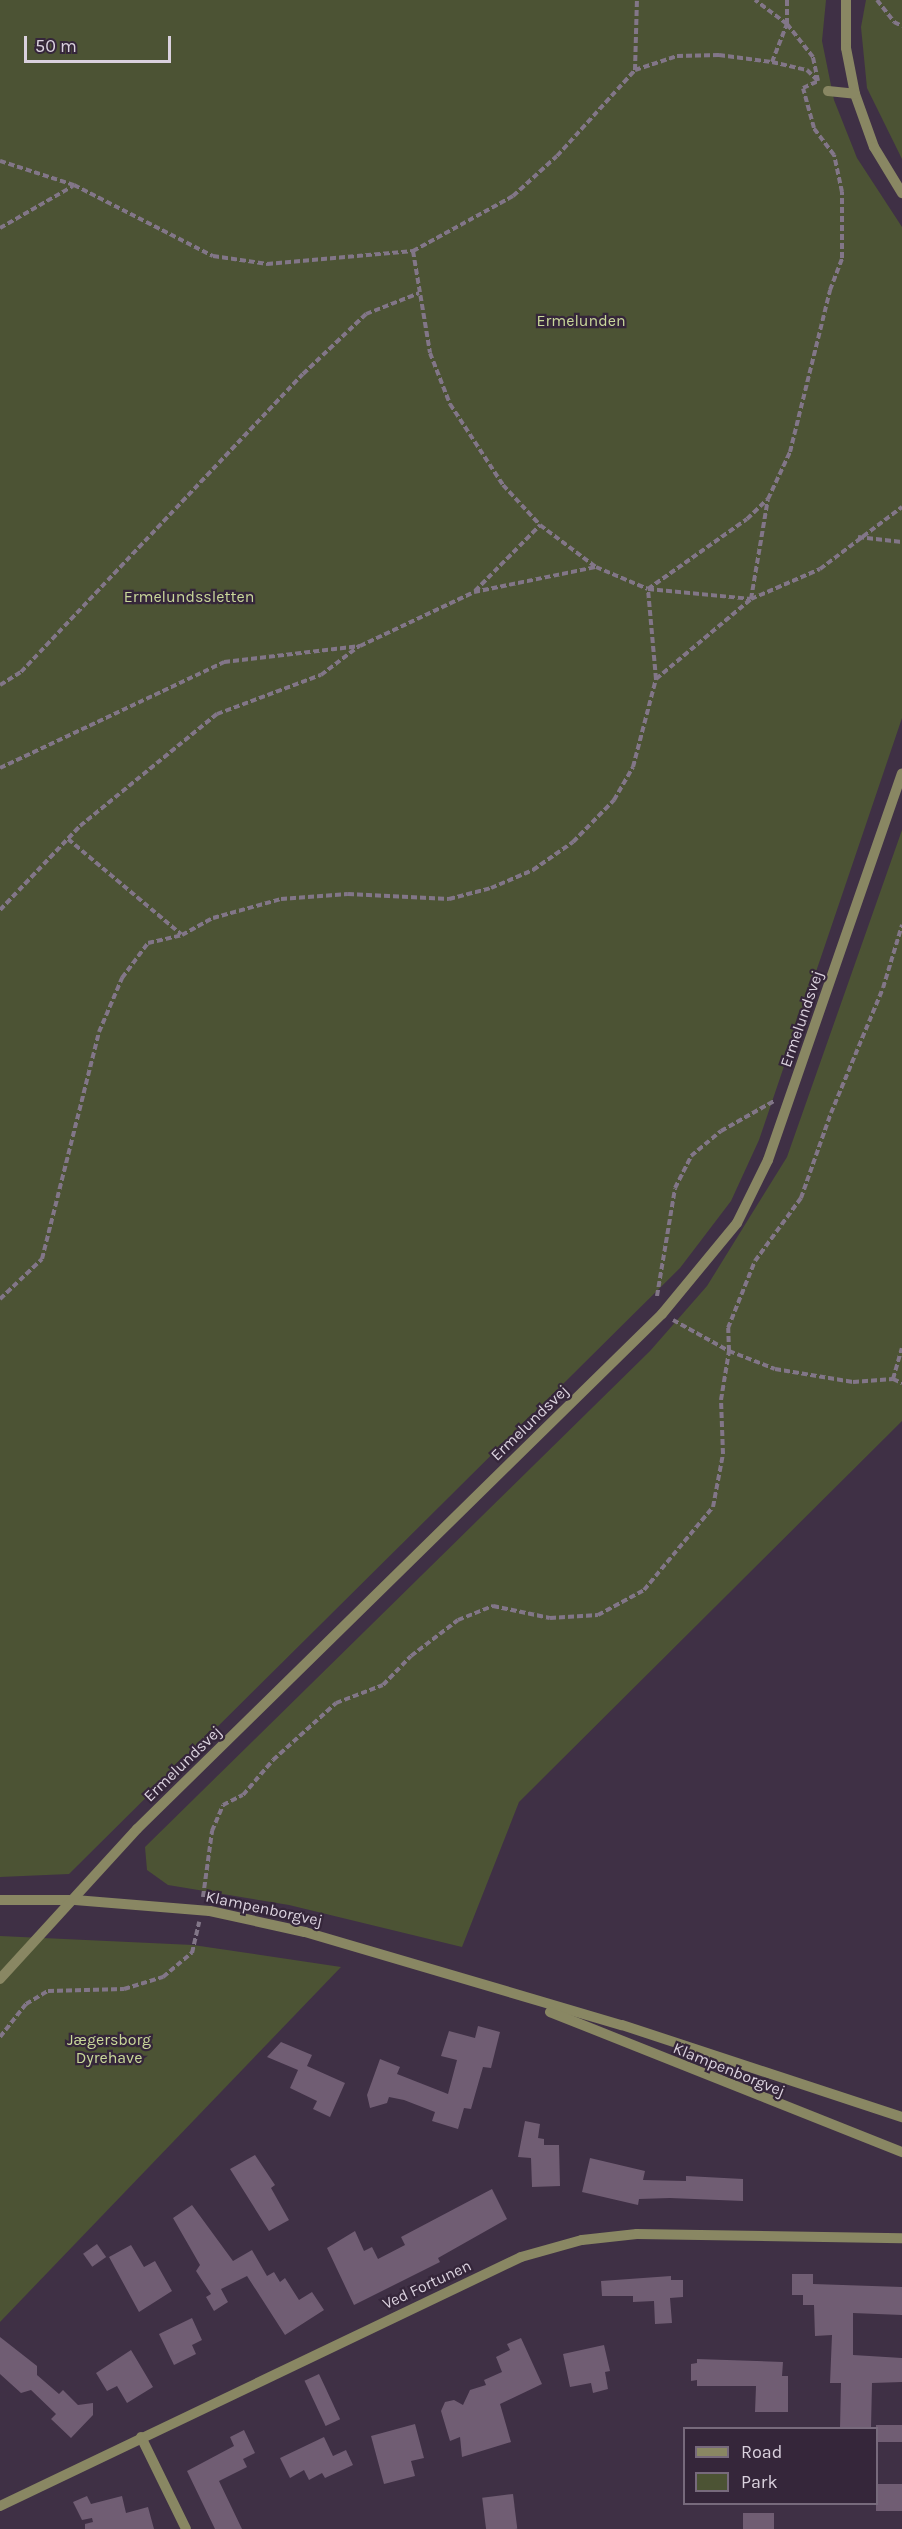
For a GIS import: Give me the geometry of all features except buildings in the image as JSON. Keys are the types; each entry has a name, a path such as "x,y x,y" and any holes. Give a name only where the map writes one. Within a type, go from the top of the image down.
{"street":[{"path":"846,0 846,48 855,94 874,147 902,193"},
{"path":"828,91 855,94"},
{"name":"Ermelundsvej","path":"0,1979 75,1900 137,1829 662,1314 736,1223 768,1160 902,774"},
{"name":"Klampenborgvej","path":"0,1900 75,1900 202,1910 305,1932 514,1996 622,2025 902,2117"},
{"name":"Klampenborgvej","path":"514,1996 768,2102 902,2152"},
{"name":"Ved Fortunen","path":"0,2506 521,2257 582,2240 637,2234 902,2238"},
{"path":"141,2437 186,2529"}],"path":[{"path":"634,70 638,0"},
{"path":"755,0 787,24 813,57 818,81"},
{"path":"772,62 787,24 787,0"},
{"path":"877,0 894,22 902,26"},
{"path":"0,161 74,185 213,256 267,264 413,251 513,196 557,156 634,70 677,56 718,55 772,62 807,70 828,91"},
{"path":"752,599 768,499 790,452 830,290 842,258 842,192 834,155 814,128 803,88 818,81"},
{"path":"0,228 74,185"},
{"path":"413,251 418,293 430,353 450,404 503,485 540,525 596,567 648,589 752,599"},
{"path":"0,685 21,672 303,374 366,314 418,293"},
{"path":"648,589 747,519 768,499"},
{"path":"656,679 752,599 820,569 858,537 902,507"},
{"path":"474,592 540,525"},
{"path":"858,537 902,542"},
{"path":"0,910 68,839 217,714 321,675 360,646 474,592 596,567"},
{"path":"0,1299 42,1259 99,1032 122,978 148,943 182,935 213,918 281,900 348,894 449,899 491,888 533,870 573,842 614,800 633,767 656,679 648,589"},
{"path":"0,768 224,662 360,646"},
{"path":"68,839 182,935"},
{"path":"0,2037 26,2004 48,1991 124,1989 163,1977 192,1953 202,1910 212,1831 223,1805 243,1795 273,1760 336,1703 383,1684 411,1656 458,1620 493,1606 550,1618 598,1615 644,1590 713,1507 723,1454 721,1400 729,1351 728,1328 756,1261 801,1198 855,1051 883,988 902,925"},
{"path":"794,1089 721,1131 691,1156 675,1188 657,1295 662,1314 729,1351 775,1368 853,1383 892,1379 902,1383"},
{"path":"892,1379 902,1348"}],"green space":[{"name":"Ermelunden","path":"0,0 826,0 822,41 834,100 857,158 902,227 902,718 759,1140 731,1201 680,1268 69,1874 0,1877"},
{"path":"866,0 902,0 902,159 867,88 861,27"},
{"path":"902,830 902,1421 519,1802 462,1947 289,1905 168,1885 147,1870 145,1847 650,1351 707,1286 787,1157"},
{"name":"Jægersborg Dyrehave","path":"0,1936 193,1945 341,1967 0,2322"}],"park label":[{"name":"Ermelundssletten","path":"189,597"}]}
